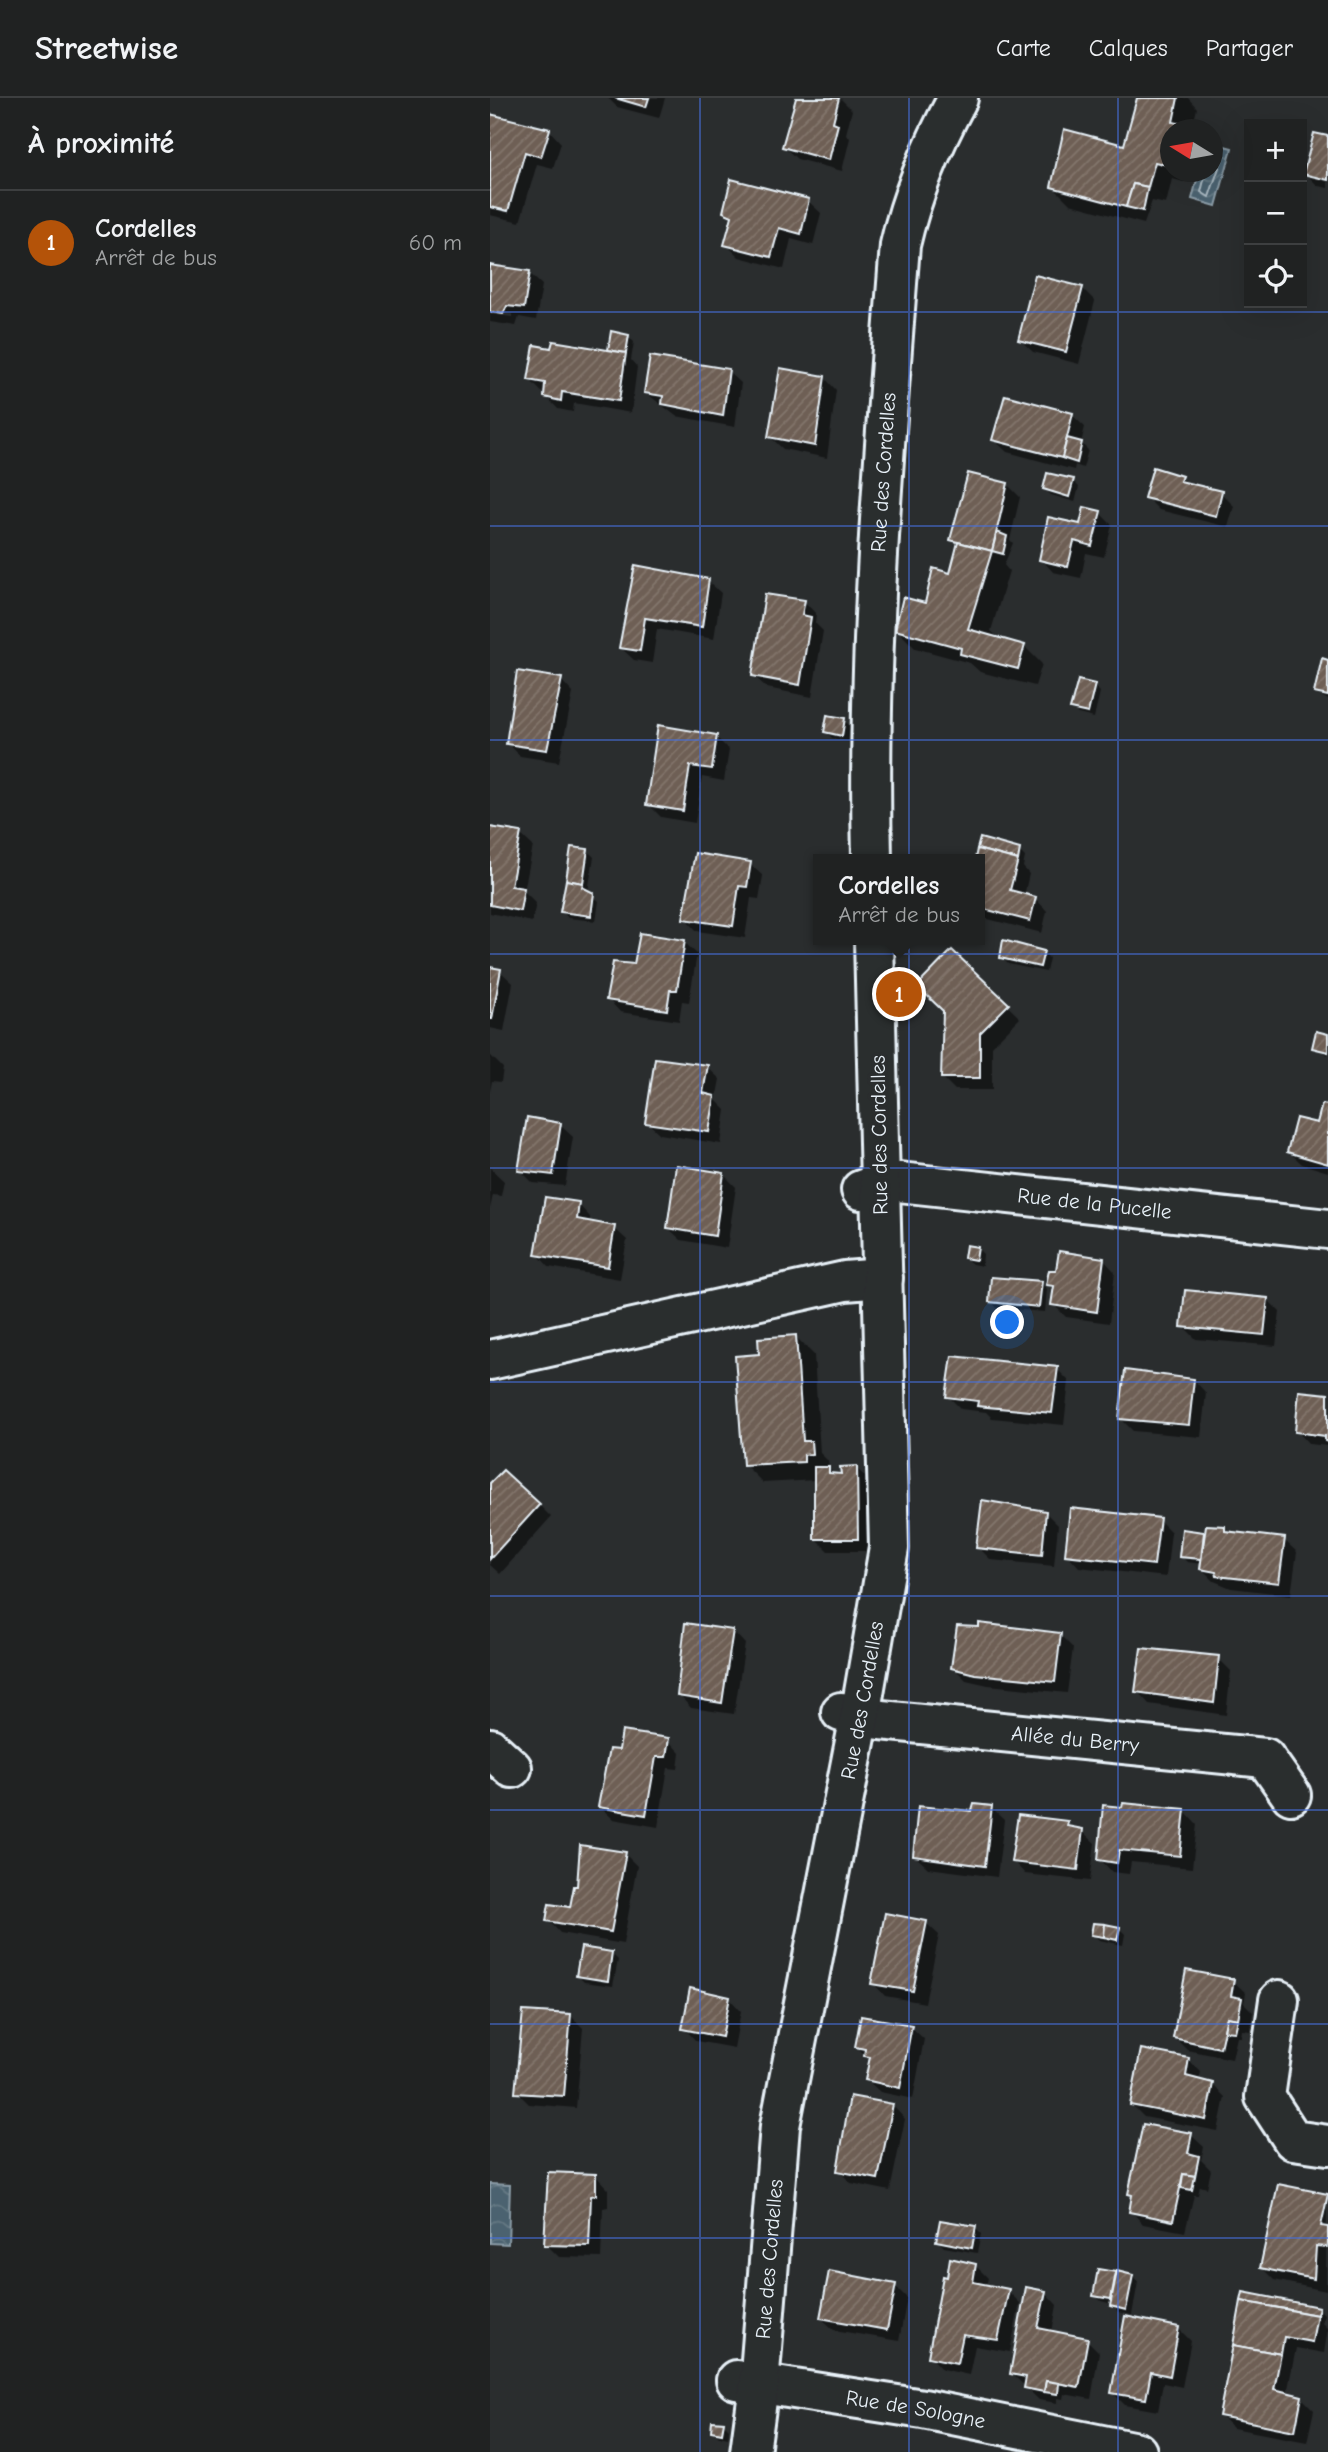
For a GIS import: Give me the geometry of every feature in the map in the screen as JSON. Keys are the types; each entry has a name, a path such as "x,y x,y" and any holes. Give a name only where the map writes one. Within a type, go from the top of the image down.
{"street":[{"name":"Rue des Cordelles","path":"872,854 869,749 877,539 900,245 910,200 932,145 958,98"},
{"name":"Rue des Cordelles","path":"750,2452 747,2382 780,2126 851,1714 889,1548 883,1278 870,1187 874,945"},
{"name":"Rue de la Pucelle","path":"870,1187 913,1183 1328,1229"},
{"path":"490,1360 845,1281 883,1278"},
{"name":"Allée du Berry","path":"851,1714 1265,1758 1291,1795"},
{"path":"1279,2000 1265,2097 1293,2140 1328,2145"},
{"name":"Rue de Sologne","path":"747,2382 923,2409 1137,2452"}],"water":[{"path":"1223,146 1232,148 1223,181"},
{"path":"1196,182 1223,182 1216,206 1192,199"},
{"path":"490,2184 510,2185 508,2244 490,2243"}],"building":[{"path":"615,98 649,98 646,107"},
{"path":"796,98 839,98 833,122 838,124 829,160 782,147"},
{"path":"1137,98 1178,98 1174,119 1160,119 1160,163 1155,162 1148,187 1133,184 1126,207 1051,187 1064,129 1124,145"},
{"path":"490,114 550,129 541,157 525,152 508,211 490,207"},
{"path":"1314,133 1328,136 1328,180 1307,175 1307,159"},
{"path":"731,179 809,199 801,234 779,228 771,257 724,245 732,216 723,212"},
{"path":"1133,184 1148,187 1143,211 1126,207"},
{"path":"490,265 530,271 524,308 507,306 503,314 490,312"},
{"path":"1035,275 1083,287 1066,352 1018,340"},
{"path":"611,331 629,335 626,353 608,350"},
{"path":"553,341 626,353 619,401 562,392 561,401 544,397 545,383 528,380 534,345 551,348"},
{"path":"650,356 729,369 723,416 662,404 663,396 644,393"},
{"path":"780,368 825,376 815,446 768,437"},
{"path":"1005,395 1073,413 1062,458 992,440"},
{"path":"1067,438 1082,442 1077,463 1062,458"},
{"path":"1153,467 1182,476 1180,481 1222,491 1216,516 1144,498"},
{"path":"968,473 1008,483 992,551 950,540"},
{"path":"1047,473 1074,479 1069,497 1043,489"},
{"path":"1084,507 1101,511 1092,546 1074,541 1068,567 1039,560 1048,517 1080,524"},
{"path":"997,532 1007,536 1003,554 992,551"},
{"path":"958,542 992,551 968,629 1025,645 1018,669 960,654 961,648 895,630 903,597 925,603 933,568 950,573"},
{"path":"635,565 709,579 702,627 645,618 640,651 619,648"},
{"path":"765,594 805,600 802,615 811,617 800,685 752,676"},
{"path":"1322,658 1328,660 1328,696 1314,693"},
{"path":"517,671 562,678 547,750 506,744"},
{"path":"1078,680 1095,684 1088,713 1070,709"},
{"path":"827,715 845,718 842,736 824,732"},
{"path":"658,725 717,735 712,769 690,766 683,811 646,805"},
{"path":"490,827 521,832 511,886 524,888 520,911 490,905"},
{"path":"980,838 1020,849 1018,860 977,849"},
{"path":"571,847 588,849 583,883 566,880"},
{"path":"977,849 1018,860 1010,890 1036,897 1030,921 985,909 985,854 976,854"},
{"path":"695,853 751,862 747,887 739,886 733,926 683,919"},
{"path":"566,880 583,883 582,887 594,893 591,916 560,912"},
{"path":"640,933 685,940 677,990 670,990 667,1010 606,1000 613,962 634,964"},
{"path":"1003,940 1044,951 1040,967 1000,958"},
{"path":"952,950 1009,1004 980,1033 980,1078 941,1078 943,1011 917,986"},
{"path":"490,967 501,969 492,1019 490,1019"},
{"path":"1316,1031 1328,1034 1328,1052 1312,1048"},
{"path":"655,1058 708,1065 703,1093 715,1096 709,1132 645,1123"},
{"path":"1322,1104 1328,1105 1328,1164 1287,1152 1296,1118 1317,1123"},
{"path":"527,1117 561,1123 553,1175 518,1171"},
{"path":"676,1165 724,1173 715,1236 667,1228"},
{"path":"545,1197 579,1202 577,1219 615,1226 608,1267 535,1255"},
{"path":"966,1245 978,1247 976,1260 964,1258"},
{"path":"1059,1251 1104,1258 1097,1312 1051,1305 1054,1286 1046,1285 1049,1270 1056,1270"},
{"path":"991,1277 1042,1281 1039,1307 989,1302"},
{"path":"1185,1290 1268,1298 1264,1335 1181,1327"},
{"path":"796,1335 803,1441 811,1441 812,1454 804,1455 804,1462 743,1465 735,1356 759,1354 758,1338"},
{"path":"952,1356 1058,1367 1052,1413 977,1406 978,1401 946,1397"},
{"path":"1125,1370 1194,1379 1189,1425 1119,1419"},
{"path":"1299,1391 1328,1394 1328,1442 1325,1441 1325,1436 1295,1432"},
{"path":"857,1466 858,1539 814,1539 814,1467 829,1467 829,1473 841,1474 840,1467"},
{"path":"503,1470 540,1504 490,1559 490,1483"},
{"path":"982,1500 1046,1511 1042,1555 976,1548"},
{"path":"1070,1508 1160,1518 1154,1565 1065,1555"},
{"path":"1206,1525 1225,1526 1225,1531 1285,1538 1279,1583 1217,1576 1216,1572 1200,1569"},
{"path":"1182,1529 1204,1532 1201,1559 1179,1557"},
{"path":"685,1623 733,1630 722,1703 677,1696"},
{"path":"979,1623 1061,1633 1055,1682 975,1674 951,1668 957,1626 979,1627"},
{"path":"1141,1648 1219,1656 1214,1703 1135,1692"},
{"path":"622,1731 669,1738 666,1757 656,1757 646,1815 598,1807 609,1749 619,1750"},
{"path":"1123,1803 1185,1809 1180,1856 1119,1850 1117,1863 1098,1860 1103,1805 1122,1807"},
{"path":"974,1804 992,1806 985,1866 913,1856 918,1806 972,1811"},
{"path":"1018,1815 1068,1821 1067,1826 1083,1829 1078,1870 1011,1862"},
{"path":"580,1845 626,1852 611,1932 546,1921 549,1904 570,1907 574,1886 577,1886"},
{"path":"885,1913 927,1921 913,1991 871,1984"},
{"path":"1093,1923 1105,1924 1104,1937 1091,1935"},
{"path":"1105,1924 1120,1927 1117,1940 1104,1937"},
{"path":"581,1947 612,1952 608,1981 576,1976"},
{"path":"1186,1970 1234,1979 1231,1996 1242,1998 1238,2019 1227,2017 1220,2048 1173,2038"},
{"path":"690,1988 730,1997 722,2037 682,2029"},
{"path":"523,2011 571,2014 564,2096 515,2093"},
{"path":"861,2016 912,2025 900,2088 865,2080 870,2057 864,2056 865,2049 855,2047"},
{"path":"1227,2017 1238,2019 1235,2032 1224,2031"},
{"path":"1141,2049 1189,2058 1186,2076 1213,2083 1206,2120 1130,2105"},
{"path":"850,2096 893,2104 878,2179 837,2171"},
{"path":"1143,2124 1192,2133 1188,2153 1199,2156 1195,2176 1183,2174 1173,2221 1129,2212 1132,2195 1128,2194"},
{"path":"548,2172 596,2174 596,2195 591,2196 589,2246 544,2245"},
{"path":"1183,2174 1195,2176 1192,2190 1181,2188"},
{"path":"1278,2184 1328,2194 1321,2226 1328,2227 1328,2244 1327,2247 1316,2246 1314,2279 1260,2268"},
{"path":"940,2220 976,2226 972,2248 936,2241"},
{"path":"950,2258 976,2264 973,2282 1009,2289 998,2340 963,2335 957,2363 928,2357 943,2276 947,2277"},
{"path":"1098,2269 1116,2272 1111,2299 1093,2296"},
{"path":"829,2271 896,2284 887,2330 820,2318"},
{"path":"1117,2271 1133,2275 1126,2310 1110,2306"},
{"path":"1026,2287 1046,2291 1038,2328 1088,2338 1079,2387 1046,2381 1044,2392 1024,2388 1026,2377 1010,2374"},
{"path":"1243,2292 1319,2307 1317,2315 1241,2301"},
{"path":"1241,2301 1317,2315 1312,2342 1284,2337 1281,2354 1233,2345"},
{"path":"1125,2316 1179,2327 1170,2376 1151,2372 1146,2399 1111,2393"},
{"path":"1233,2345 1281,2354 1274,2389 1302,2396 1295,2431 1219,2416"},
{"path":"1046,2381 1059,2383 1058,2394 1044,2392"},
{"path":"712,2421 724,2422 722,2433 711,2431"}],"place":[{"name":"Cordelles","path":"899,994"}]}
